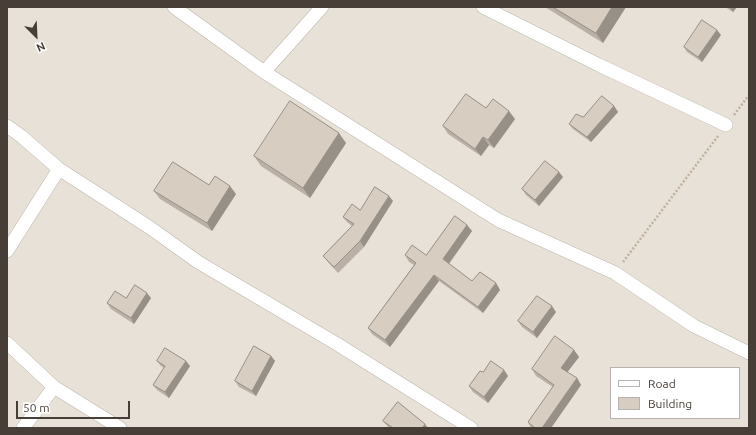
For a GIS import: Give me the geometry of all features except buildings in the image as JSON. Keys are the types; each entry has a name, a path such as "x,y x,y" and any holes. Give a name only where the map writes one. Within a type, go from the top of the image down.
{"street":[{"path":"174,7 264,72 498,220 615,273 694,326 749,353"},
{"path":"264,72 322,7"},
{"path":"483,7 599,66 726,125"},
{"path":"7,126 21,136 59,169 149,226 198,262 337,344 471,428"},
{"path":"7,251 59,169"},
{"path":"7,343 54,387 120,428"},
{"path":"23,428 54,387"}],"path":[{"path":"615,273 749,95"}],"shaded area":[{"path":"7,7 749,7 749,428 7,428"}]}
